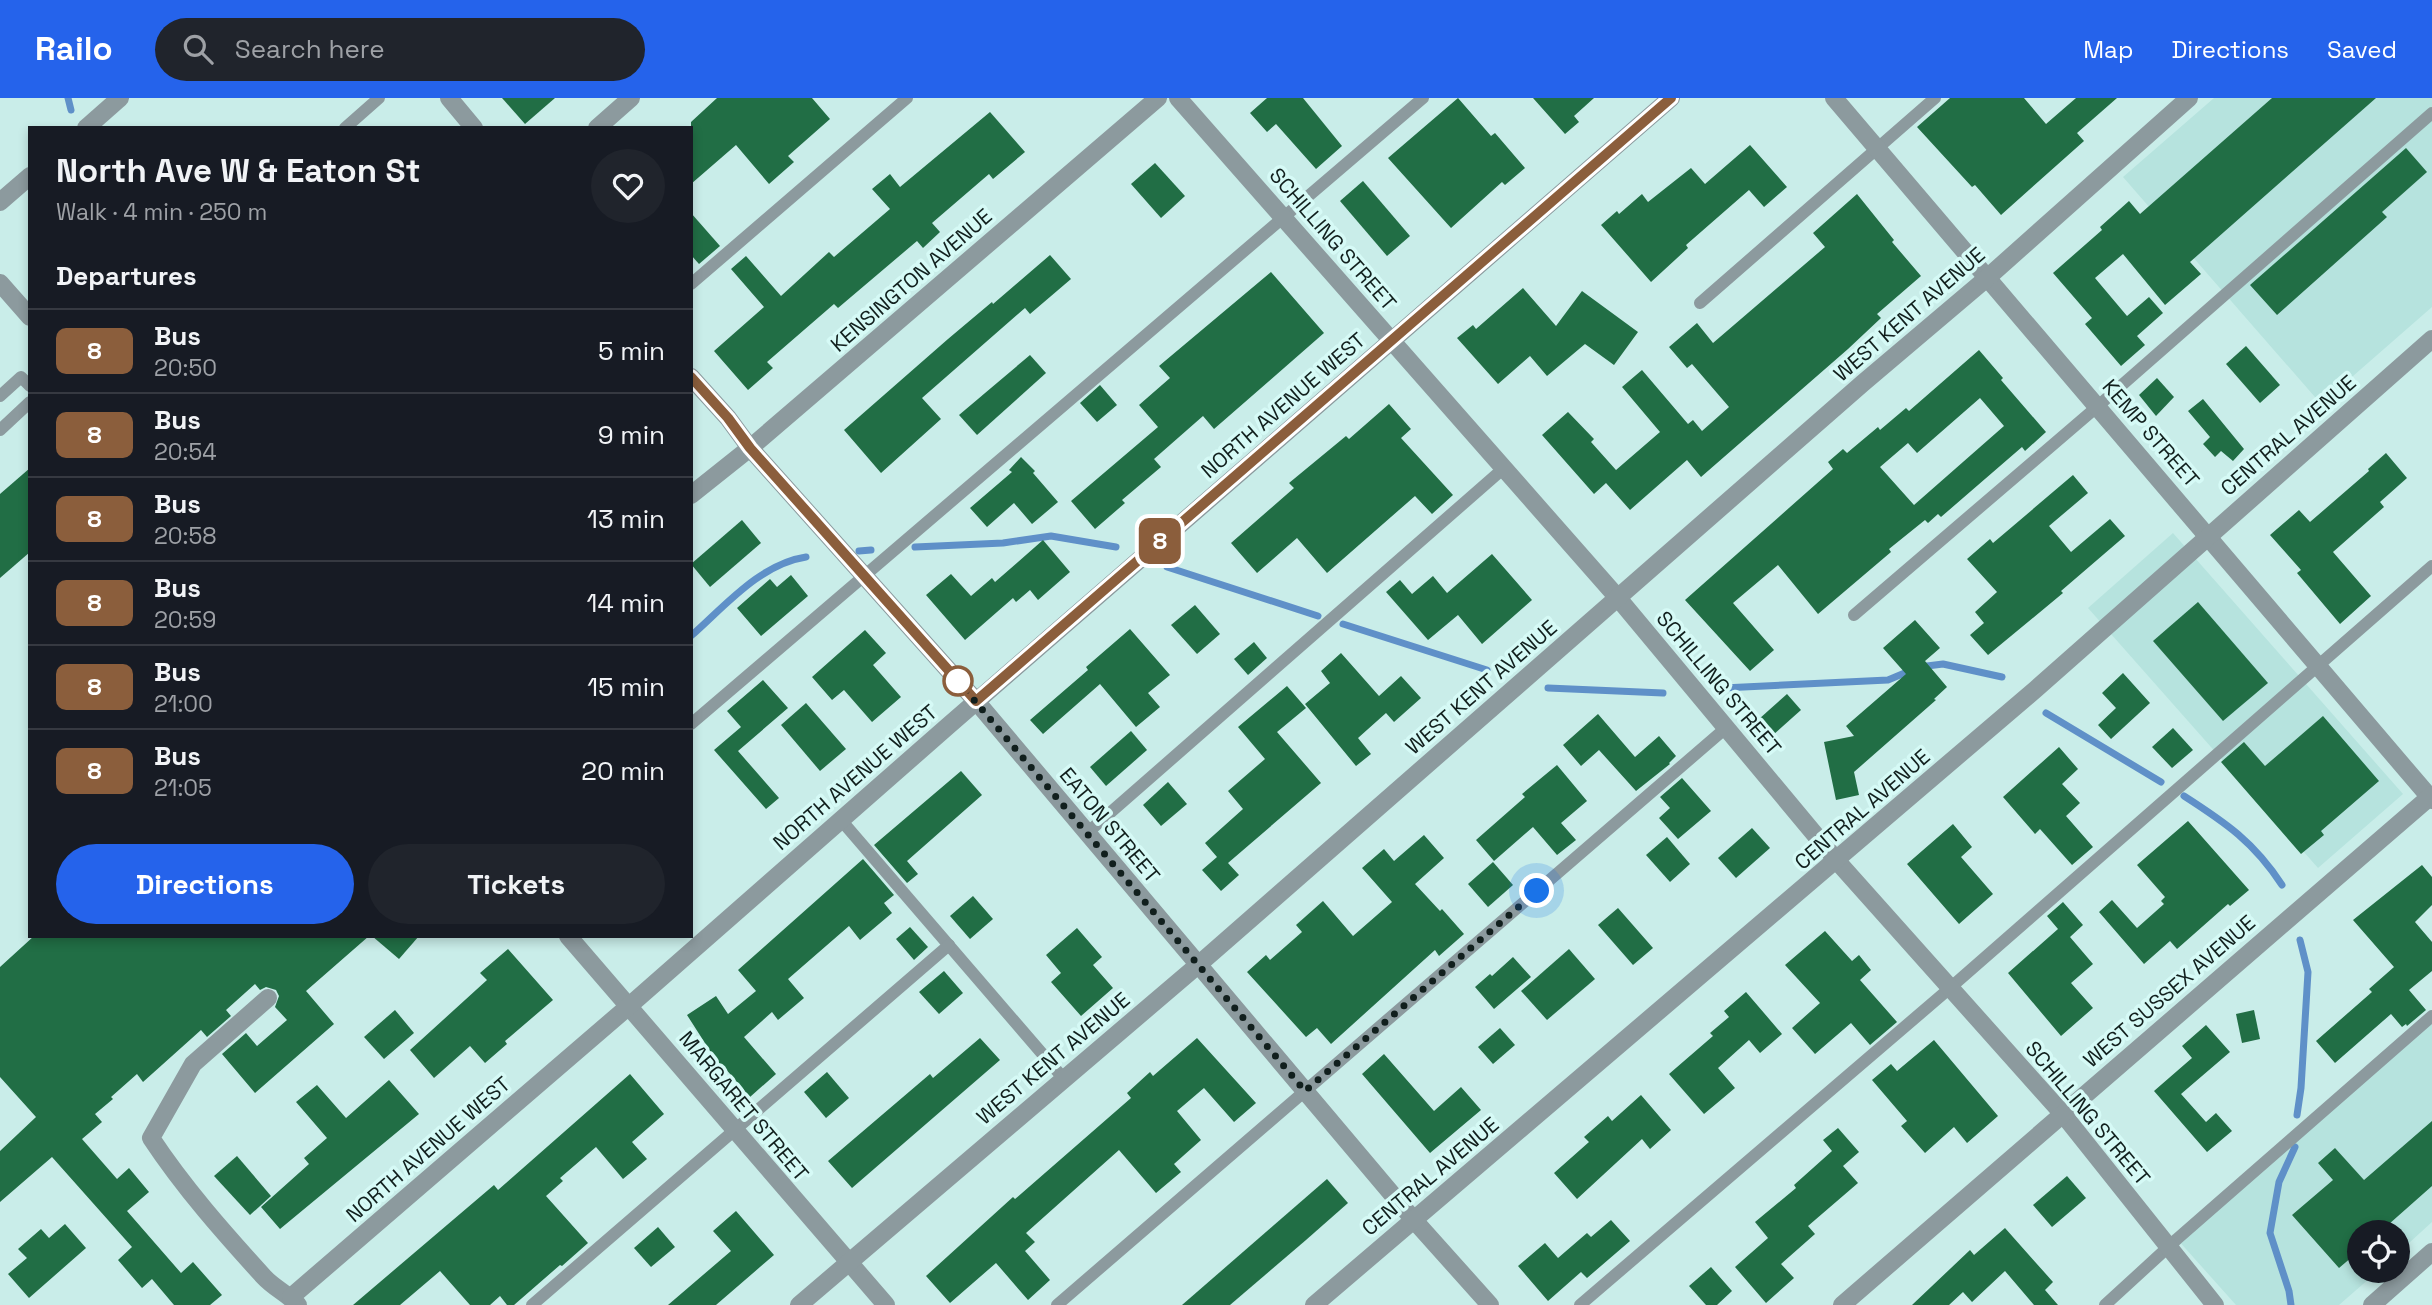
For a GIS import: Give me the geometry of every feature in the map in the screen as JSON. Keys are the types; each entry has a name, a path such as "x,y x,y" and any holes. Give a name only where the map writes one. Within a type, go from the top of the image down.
{"street":[{"path":"88,126 120,98"},
{"path":"449,98 472,126"},
{"path":"599,126 631,98"},
{"name":"KENSINGTON AVENUE","path":"693,493 750,448 1158,98"},
{"name":"SCHILLING STREET","path":"1178,98 1618,598 1837,861 2062,1113 2216,1305"},
{"name":"NORTH AVENUE WEST","path":"296,1303 976,701 1671,98"},
{"name":"KEMP STREET","path":"1834,98 2431,797"},
{"name":"WEST KENT AVENUE","path":"799,1305 1198,965 1863,383 1987,278 2189,98"},
{"path":"0,202 28,178"},
{"path":"0,283 28,315"},
{"name":"CENTRAL AVENUE","path":"1314,1305 1837,861 2432,339"},
{"name":"EATON STREET","path":"693,379 728,418 750,448 976,701 1413,1219 1490,1305"},
{"name":"WEST SUSSEX AVENUE","path":"1842,1305 2431,797"},
{"name":"MARGARET STREET","path":"570,938 886,1305"},
{"path":"268,998 193,1064 151,1138 177,1177 267,1281 296,1303"},
{"path":"2372,1305 2432,1252"}],"lane":[{"path":"347,126 379,98"},
{"path":"693,282 907,98"},
{"path":"693,722 1423,98"},
{"path":"1700,303 1936,98"},
{"path":"1854,615 2098,406 2432,113"},
{"path":"0,396 21,377 28,383"},
{"path":"0,430 28,404"},
{"path":"1087,832 1504,468"},
{"path":"1580,1305 1950,988 2432,566"},
{"path":"1057,1305 1727,727"},
{"path":"841,820 1064,1079"},
{"path":"532,1305 949,945"},
{"path":"2105,1305 2432,1016"}],"shaded area":[{"path":"2214,98 2432,98 2432,307 2321,404 2123,177"},
{"path":"2173,533 2403,794 2318,868 2088,608"},
{"path":"2432,1021 2432,1222 2410,1242 2410,1220 2347,1220 2347,1283 2364,1283 2339,1305 2236,1305 2177,1239"}],"building":[{"path":"502,98 555,98 525,124"},
{"path":"717,98 812,98 830,119 788,156 794,162 769,184 736,145 693,182 691,122"},
{"path":"1267,98 1303,98 1342,146 1316,169 1276,124 1267,132 1250,113"},
{"path":"1458,98 1491,136 1495,133 1525,168 1505,185 1502,182 1451,228 1388,158"},
{"path":"1533,98 1594,98 1574,116 1579,122 1565,134"},
{"path":"1950,98 2024,98 2046,124 2076,98 2117,98 2077,133 2084,141 2001,215 1917,127"},
{"path":"2272,98 2376,98 2190,262 2201,274 2165,305 2123,254 2095,278 2127,316 2149,297 2163,313 2137,336 2145,345 2121,366 2085,324 2092,318 2053,273 2102,230 2100,227 2129,201 2140,214"},
{"path":"990,112 1025,152 993,179 989,174 932,223 940,232 923,248 917,241 838,308 834,304 767,362 773,368 748,390 714,351 764,307 731,269 746,256 781,296 829,252 834,257 890,209 872,189 890,174 900,187"},
{"path":"1750,145 1787,187 1764,207 1749,190 1686,245 1688,248 1651,282 1601,225 1642,194 1648,202 1691,168 1705,184"},
{"path":"2406,148 2427,172 2382,212 2387,217 2277,315 2250,285"},
{"path":"1155,163 1185,196 1161,218 1131,184"},
{"path":"1363,181 1410,236 1387,256 1340,201"},
{"path":"1857,194 1921,276 1877,314 1881,318 1848,349 1701,477 1687,460 1630,510 1606,483 1594,494 1542,435 1568,412 1594,439 1591,442 1616,470 1660,432 1622,387 1642,370 1688,424 1693,420 1702,431 1729,407 1692,364 1687,368 1669,347 1697,323 1713,343 1825,247 1813,233"},
{"path":"693,215 720,246 699,264 693,257"},
{"path":"1050,255 1071,279 1030,314 1025,308 922,398 941,419 881,473 844,430"},
{"path":"1271,272 1324,333 1214,429 1203,416 1154,459 1161,467 1122,500 1125,503 1095,529 1071,501 1158,427 1139,405 1170,378 1159,366"},
{"path":"1523,288 1556,326 1582,291 1638,332 1614,365 1585,344 1547,376 1530,356 1498,384 1457,338 1473,325 1476,329"},
{"path":"2246,346 2280,385 2260,403 2226,364"},
{"path":"1979,350 2046,432 2025,451 2022,447 1941,517 1938,514 1928,523 1925,520 1818,614 1778,565 1733,603 1774,650 1750,671 1685,600 1833,469 1828,462 1843,449 1847,453 1906,408 1909,411","holes":["1980,398 2004,426 1914,505 1880,467 1908,443 1917,453"]},
{"path":"1030,355 1046,373 977,435 959,415"},
{"path":"2157,378 2174,397 2156,416 2139,395"},
{"path":"1100,385 1117,405 1097,422 1080,403"},
{"path":"2203,399 2244,449 2233,461 2221,451 2215,457 2203,444 2210,437 2188,411"},
{"path":"1389,404 1411,429 1401,438 1453,495 1432,514 1415,496 1327,573 1297,538 1257,573 1231,543 1294,488 1289,483 1346,436 1349,439"},
{"path":"2386,453 2407,478 2380,502 2384,507 2333,552 2371,596 2340,624 2297,573 2301,570 2270,535 2299,510 2310,522"},
{"path":"1021,457 1058,502 1032,524 1014,503 987,527 970,508 1012,472 1009,470"},
{"path":"28,470 28,554 0,578 0,494"},
{"path":"2073,475 2088,493 2049,526 2071,552 2110,519 2125,536 2061,591 2063,593 1988,655 1970,635 1984,623 1975,612 1997,592 1967,559 1990,539 1993,543"},
{"path":"742,520 761,543 710,587 693,566 693,562"},
{"path":"1043,540 1070,572 1038,600 1030,590 1016,602 1013,598 965,640 926,595 951,574 971,596 992,578 995,582"},
{"path":"1492,554 1532,600 1482,644 1458,615 1428,640 1386,592 1400,580 1412,594 1433,576 1447,593"},
{"path":"791,575 808,596 761,636 737,608 770,579 777,587"},
{"path":"2198,602 2268,683 2223,721 2153,641"},
{"path":"1195,605 1220,634 1197,654 1171,625"},
{"path":"1915,620 1940,648 1925,661 1947,687 1934,699 1936,700 1854,772 1859,795 1836,800 1824,742 1854,736 1846,726 1906,674 1883,648"},
{"path":"1130,629 1170,675 1148,693 1160,707 1136,727 1100,684 1043,734 1030,720"},
{"path":"865,630 886,653 873,665 901,697 872,722 844,690 832,700 812,677"},
{"path":"1254,642 1267,658 1248,675 1234,659"},
{"path":"1341,653 1379,696 1401,676 1421,698 1394,722 1386,713 1358,738 1371,754 1356,766 1305,704 1330,683 1321,671"},
{"path":"2123,673 2150,703 2111,739 2098,725 2116,708 2102,693"},
{"path":"763,680 788,708 738,751 779,798 766,809 714,750 741,727 727,711"},
{"path":"1287,686 1306,708 1277,732 1321,783 1228,863 1239,875 1221,891 1202,870 1217,857 1205,843 1243,809 1228,791 1265,759 1238,727"},
{"path":"1787,694 1801,710 1773,735 1759,719"},
{"path":"806,703 846,749 820,771 781,725"},
{"path":"1598,714 1635,757 1659,736 1676,756 1636,791 1599,750 1581,766 1563,745"},
{"path":"2323,716 2379,781 2321,831 2324,835 2301,854 2221,762 2244,742 2265,766"},
{"path":"2173,728 2193,750 2172,768 2152,747"},
{"path":"1131,731 1147,750 1106,786 1090,767"},
{"path":"2059,747 2078,769 2062,784 2080,803 2066,816 2093,847 2072,865 2040,829 2035,834 2003,797"},
{"path":"1557,765 1587,801 1561,823 1576,840 1557,855 1533,827 1494,861 1476,840 1525,797 1522,794"},
{"path":"961,771 982,795 907,861 918,874 907,883 874,845"},
{"path":"1682,778 1711,811 1678,839 1659,818 1670,808 1660,797"},
{"path":"1168,782 1187,804 1161,826 1143,805"},
{"path":"2188,821 2249,890 2230,906 2228,904 2177,949 2170,941 2144,964 2099,912 2112,900 2137,928 2164,904 2161,901 2165,897 2137,865"},
{"path":"1953,824 1972,847 1961,857 1993,894 1959,924 1907,864"},
{"path":"1752,828 1770,848 1736,878 1718,858"},
{"path":"1424,835 1444,858 1415,884 1464,934 1439,956 1435,950 1331,1044 1317,1028 1306,1037 1247,972 1266,955 1270,960 1302,932 1296,925 1323,901 1353,936 1392,902 1362,868 1384,849 1394,861"},
{"path":"1667,837 1690,864 1670,882 1646,855"},
{"path":"863,859 894,895 884,903 892,913 860,940 849,926 788,979 804,998 778,1020 772,1012 744,1037 776,1074 750,1097 724,1067 721,1068 687,1015 716,996 728,1014 756,991 738,970"},
{"path":"1493,862 1513,885 1488,907 1468,884"},
{"path":"2422,865 2432,877 2432,905 2415,922 2432,942 2432,971 2409,990 2426,1010 2402,1027 2391,1014 2335,1063 2316,1041 2372,992 2369,989 2394,967 2353,920"},
{"path":"973,896 993,919 970,939 950,916"},
{"path":"2063,902 2083,925 2070,937 2093,964 2071,983 2093,1008 2061,1036 2008,973 2058,929 2047,916"},
{"path":"1618,908 1653,948 1633,965 1598,925"},
{"path":"910,927 928,947 914,960 896,939"},
{"path":"1077,928 1102,957 1093,965 1113,988 1081,1016 1051,982 1061,973 1046,955"},
{"path":"1825,931 1852,961 1859,955 1871,970 1860,980 1897,1022 1870,1045 1851,1023 1815,1054 1792,1028 1820,1003 1785,965"},
{"path":"32,938 367,938 306,991 334,1024 255,1093 222,1054 246,1033 257,1046 287,1020 275,1007 279,996 276,990 266,987 260,990 255,984 226,1010 231,1016 207,1037 201,1030 143,1082 137,1074 111,1097 113,1099 95,1114 102,1122 82,1139 117,1179 129,1168 149,1192 127,1211 181,1273 193,1262 222,1295 210,1305 174,1305 152,1279 142,1288 118,1260 132,1247 52,1157 0,1202 0,1151 36,1117 0,1077 0,967"},
{"path":"374,938 417,938 399,959"},
{"path":"508,949 553,1000 505,1041 507,1044 485,1063 470,1046 434,1078 410,1050 487,980 480,973"},
{"path":"1569,949 1595,979 1547,1020 1521,991"},
{"path":"1513,957 1531,977 1494,1009 1475,987"},
{"path":"944,971 963,993 939,1014 919,992"},
{"path":"1746,992 1782,1034 1760,1053 1749,1040 1718,1068 1735,1088 1704,1114 1669,1074 1713,1036 1710,1033 1729,1017 1724,1011"},
{"path":"395,1010 414,1033 384,1059 364,1037"},
{"path":"2254,1010 2260,1039 2242,1043 2236,1014"},
{"path":"2206,1025 2230,1052 2181,1094 2206,1122 2216,1113 2232,1131 2207,1152 2154,1091 2192,1058 2182,1046"},
{"path":"1500,1028 1515,1045 1493,1064 1478,1047"},
{"path":"980,1038 1000,1060 852,1188 828,1161 930,1074 933,1078"},
{"path":"1197,1038 1256,1103 1234,1122 1204,1088 1177,1111 1201,1140 1174,1164 1181,1172 1156,1193 1119,1150 1026,1233 1035,1242 1025,1251 1050,1280 1028,1300 996,1263 950,1303 926,1276 1013,1197 1015,1199 1131,1098 1127,1093 1150,1072 1153,1076"},
{"path":"1934,1040 1998,1116 1967,1143 1954,1127 1925,1153 1901,1126 1907,1121 1872,1080 1891,1064 1897,1071"},
{"path":"1384,1054 1434,1111 1461,1087 1481,1110 1430,1153 1362,1074"},
{"path":"827,1072 849,1098 826,1118 804,1092"},
{"path":"630,1074 664,1114 632,1142 647,1159 623,1179 596,1147 560,1178 563,1181 546,1196 588,1243 562,1266 514,1305 507,1305 500,1296 490,1305 470,1305 440,1271 400,1305 353,1305 494,1185 498,1190"},
{"path":"389,1080 419,1114 280,1229 261,1207 309,1164 304,1158 327,1138 296,1102 317,1085 346,1118"},
{"path":"1641,1095 1671,1130 1650,1149 1642,1139 1577,1199 1554,1173 1589,1142 1584,1137 1608,1116 1612,1121"},
{"path":"2432,1121 2432,1186 2394,1220 2347,1220 2347,1261 2339,1268 2292,1215 2333,1180 2318,1163 2335,1148 2364,1180"},
{"path":"1838,1128 1859,1152 1843,1166 1858,1183 1808,1226 1815,1234 1781,1264 1794,1278 1766,1303 1735,1267 1768,1238 1755,1222 1796,1188 1794,1185 1832,1151 1823,1140"},
{"path":"237,1156 271,1196 250,1215 214,1176"},
{"path":"2067,1176 2086,1198 2052,1227 2033,1205"},
{"path":"1327,1179 1348,1203 1306,1240 1230,1305 1182,1305"},
{"path":"736,1211 774,1255 716,1305 668,1305 731,1251 713,1231"},
{"path":"1611,1220 1630,1241 1587,1278 1581,1272 1548,1301 1518,1266 1545,1243 1558,1258 1587,1233 1591,1237"},
{"path":"65,1224 86,1248 29,1298 8,1274 27,1258 18,1249 41,1229 49,1238"},
{"path":"658,1227 675,1247 651,1267 634,1248"},
{"path":"2005,1228 2053,1282 2045,1290 2058,1305 2034,1305 2005,1271 1972,1302 1963,1292 1949,1305 1912,1305 1970,1250 1974,1255"},
{"path":"1711,1267 1732,1291 1717,1305 1706,1305 1689,1286"}],"waterway":[{"path":"68,98 71,110"},
{"path":"915,547 1003,543 1051,536 1116,547"},
{"path":"859,551 871,550"},
{"path":"693,634 758,577 789,561 806,557"},
{"path":"1167,567 1318,616"},
{"path":"1343,624 1487,670"},
{"path":"1723,688 1888,680 1919,667 1943,664 2002,677"},
{"path":"1548,688 1663,693"},
{"path":"2046,713 2161,782"},
{"path":"2184,796 2238,834 2261,857 2282,885"},
{"path":"2297,1115 2308,972 2300,940"},
{"path":"2291,1305 2270,1233 2279,1182 2295,1147"}],"bus line":[{"name":"8","path":"693,379 728,418 750,448 976,701 1671,98"}],"route":[{"path":"958,681 1305,1091 1537,891"}]}
